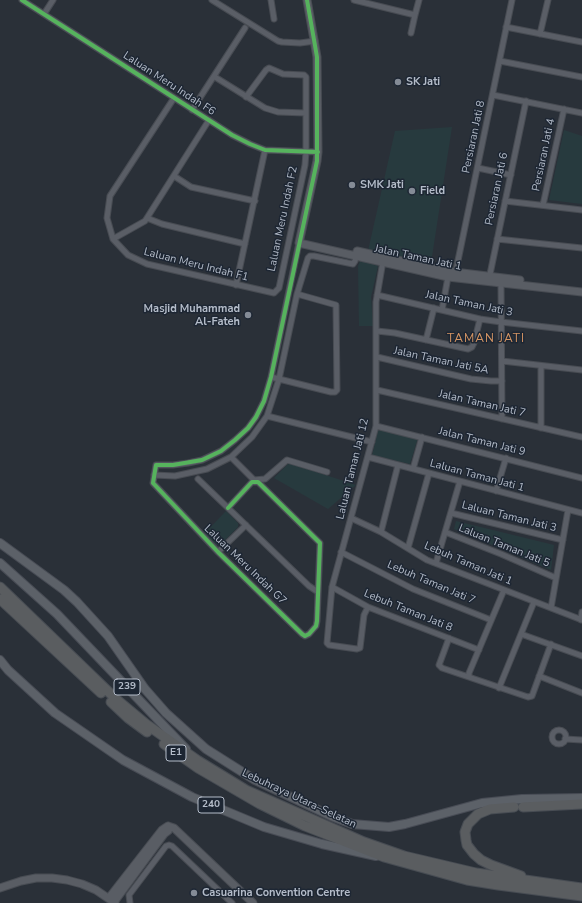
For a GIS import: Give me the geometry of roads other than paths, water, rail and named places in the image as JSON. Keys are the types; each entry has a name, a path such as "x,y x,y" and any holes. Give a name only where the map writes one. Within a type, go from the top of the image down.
{"highway":[{"name":"Lebuhraya Utara–Selatan","path":"0,587 116,699 146,724 197,760 246,790 364,842 404,856 460,870 553,885 582,896"},
{"name":"Lebuhraya Utara–Selatan","path":"0,600 128,718 198,768 260,804 305,826 384,858 467,880 498,885 564,890 582,888"},
{"path":"553,885 526,878 481,860 474,854 468,845 465,832 472,818 490,809 582,799"}],"main road":[{"path":"0,543 64,590 77,602 108,636 145,689 166,713 206,749 255,780 330,816 352,824 389,827 495,801 542,798 582,799"},
{"name":"239","path":"0,563 57,614 197,760"},
{"name":"240","path":"0,660 8,670 55,713 123,760 192,796 264,827 384,858"}],"street":[{"name":"Laluan Meru Indah F6","path":"22,0 232,135 265,150 318,152"},
{"path":"44,14 53,0"},
{"path":"212,0 278,41 300,43 315,41"},
{"path":"271,0 274,19"},
{"path":"307,0 315,41 318,69 318,152 271,377 264,401 256,417 248,428 236,440 221,451 202,460 173,465 156,464 154,475 185,475 207,469 231,457 252,437 267,416 279,379 297,294 308,258 310,256 353,264 357,254"},
{"path":"354,0 415,15"},
{"path":"411,33 419,0"},
{"name":"Persiaran Jati 8","path":"442,310 452,276 478,168 512,0"},
{"path":"540,34 548,0"},
{"path":"506,27 582,42"},
{"path":"192,110 215,77 245,28"},
{"path":"500,61 582,77"},
{"name":"Laluan Meru Indah F2","path":"246,97 269,68 283,74 304,75 306,77 306,152 302,180 279,288 276,292"},
{"path":"215,77 271,111 306,113"},
{"path":"493,95 582,113"},
{"name":"Laluan Meru Indah F1","path":"174,98 110,196 107,218 113,239 128,255 140,261 236,285 268,292 276,292"},
{"name":"Persiaran Jati 6","path":"488,279 526,101"},
{"name":"Persiaran Jati 4","path":"544,205 564,109"},
{"path":"113,239 143,222 147,218 209,120"},
{"path":"236,285 265,150"},
{"path":"478,168 510,175"},
{"path":"174,176 191,187 255,201"},
{"path":"505,201 582,210"},
{"path":"147,218 162,224 245,244"},
{"path":"497,239 582,248"},
{"name":"Jalan Taman Jati 1","path":"300,240 342,253 357,254"},
{"name":"Jalan Taman Jati 1","path":"300,240 452,276 582,288"},
{"path":"340,261 342,253"},
{"name":"Laluan Taman Jati 12","path":"368,607 364,615 360,648 357,649 328,644 332,587 376,426 377,295 383,260"},
{"name":"Jalan Taman Jati 1","path":"488,279 501,283 582,292"},
{"path":"501,283 502,419"},
{"path":"271,377 332,392 337,390 336,307 333,303 297,294"},
{"name":"Jalan Taman Jati 3","path":"377,295 480,319 582,331"},
{"path":"426,340 434,308"},
{"path":"377,331 392,332 458,348 470,348 475,341 480,319"},
{"name":"Jalan Taman Jati 5A","path":"377,357 471,379 502,381"},
{"path":"502,362 582,370"},
{"path":"541,366 541,428"},
{"name":"Jalan Taman Jati 7","path":"377,390 582,437"},
{"path":"267,416 372,442"},
{"name":"Jalan Taman Jati 9","path":"376,426 582,478"},
{"path":"413,469 422,437"},
{"path":"231,457 254,480 265,479 287,460 327,472"},
{"name":"Laluan Taman Jati 1","path":"368,457 582,513"},
{"path":"496,491 506,458"},
{"path":"381,532 398,465"},
{"path":"408,548 430,473"},
{"name":"Laluan Meru Indah G7","path":"154,475 154,484 218,552 305,636 317,624 318,592"},
{"path":"198,479 309,586 318,592"},
{"path":"436,563 460,481"},
{"path":"228,508 252,482 258,482 262,485 320,543 318,592"},
{"path":"551,608 568,510"},
{"name":"Laluan Taman Jati 3","path":"451,513 563,540"},
{"name":"Lebuh Taman Jati 1","path":"351,518 381,532 427,560 581,620"},
{"path":"218,552 246,525"},
{"name":"Laluan Taman Jati 5","path":"445,532 556,578"},
{"name":"Lebuh Taman Jati 7","path":"341,552 413,589 491,620"},
{"name":"Lebuh Taman Jati 8","path":"332,587 368,607 479,650"},
{"path":"469,677 469,673 504,590"},
{"path":"499,688 534,602"},
{"path":"581,620 582,612"},
{"path":"521,634 582,656"},
{"path":"449,638 439,665 445,670 528,697 532,696 551,644"},
{"path":"539,676 582,693"},
{"path":"565,738 582,738"},
{"path":"0,888 36,878 52,878 82,884 96,890 113,901 162,830 174,828 253,903"},
{"path":"168,829 174,833 246,903"},
{"path":"130,901 129,895 166,846 169,845 172,846 232,903"}],"place":[{"name":"SK Jati","path":"398,82"},
{"name":"SMK Jati","path":"352,185"},
{"name":"Field","path":"412,191"},
{"name":"Masjid Muhammad Al-Fateh","path":"248,315"},
{"name":"Casuarina Convention Centre","path":"194,893"}],"district":[{"name":"TAMAN JATI","path":"486,339"}]}
